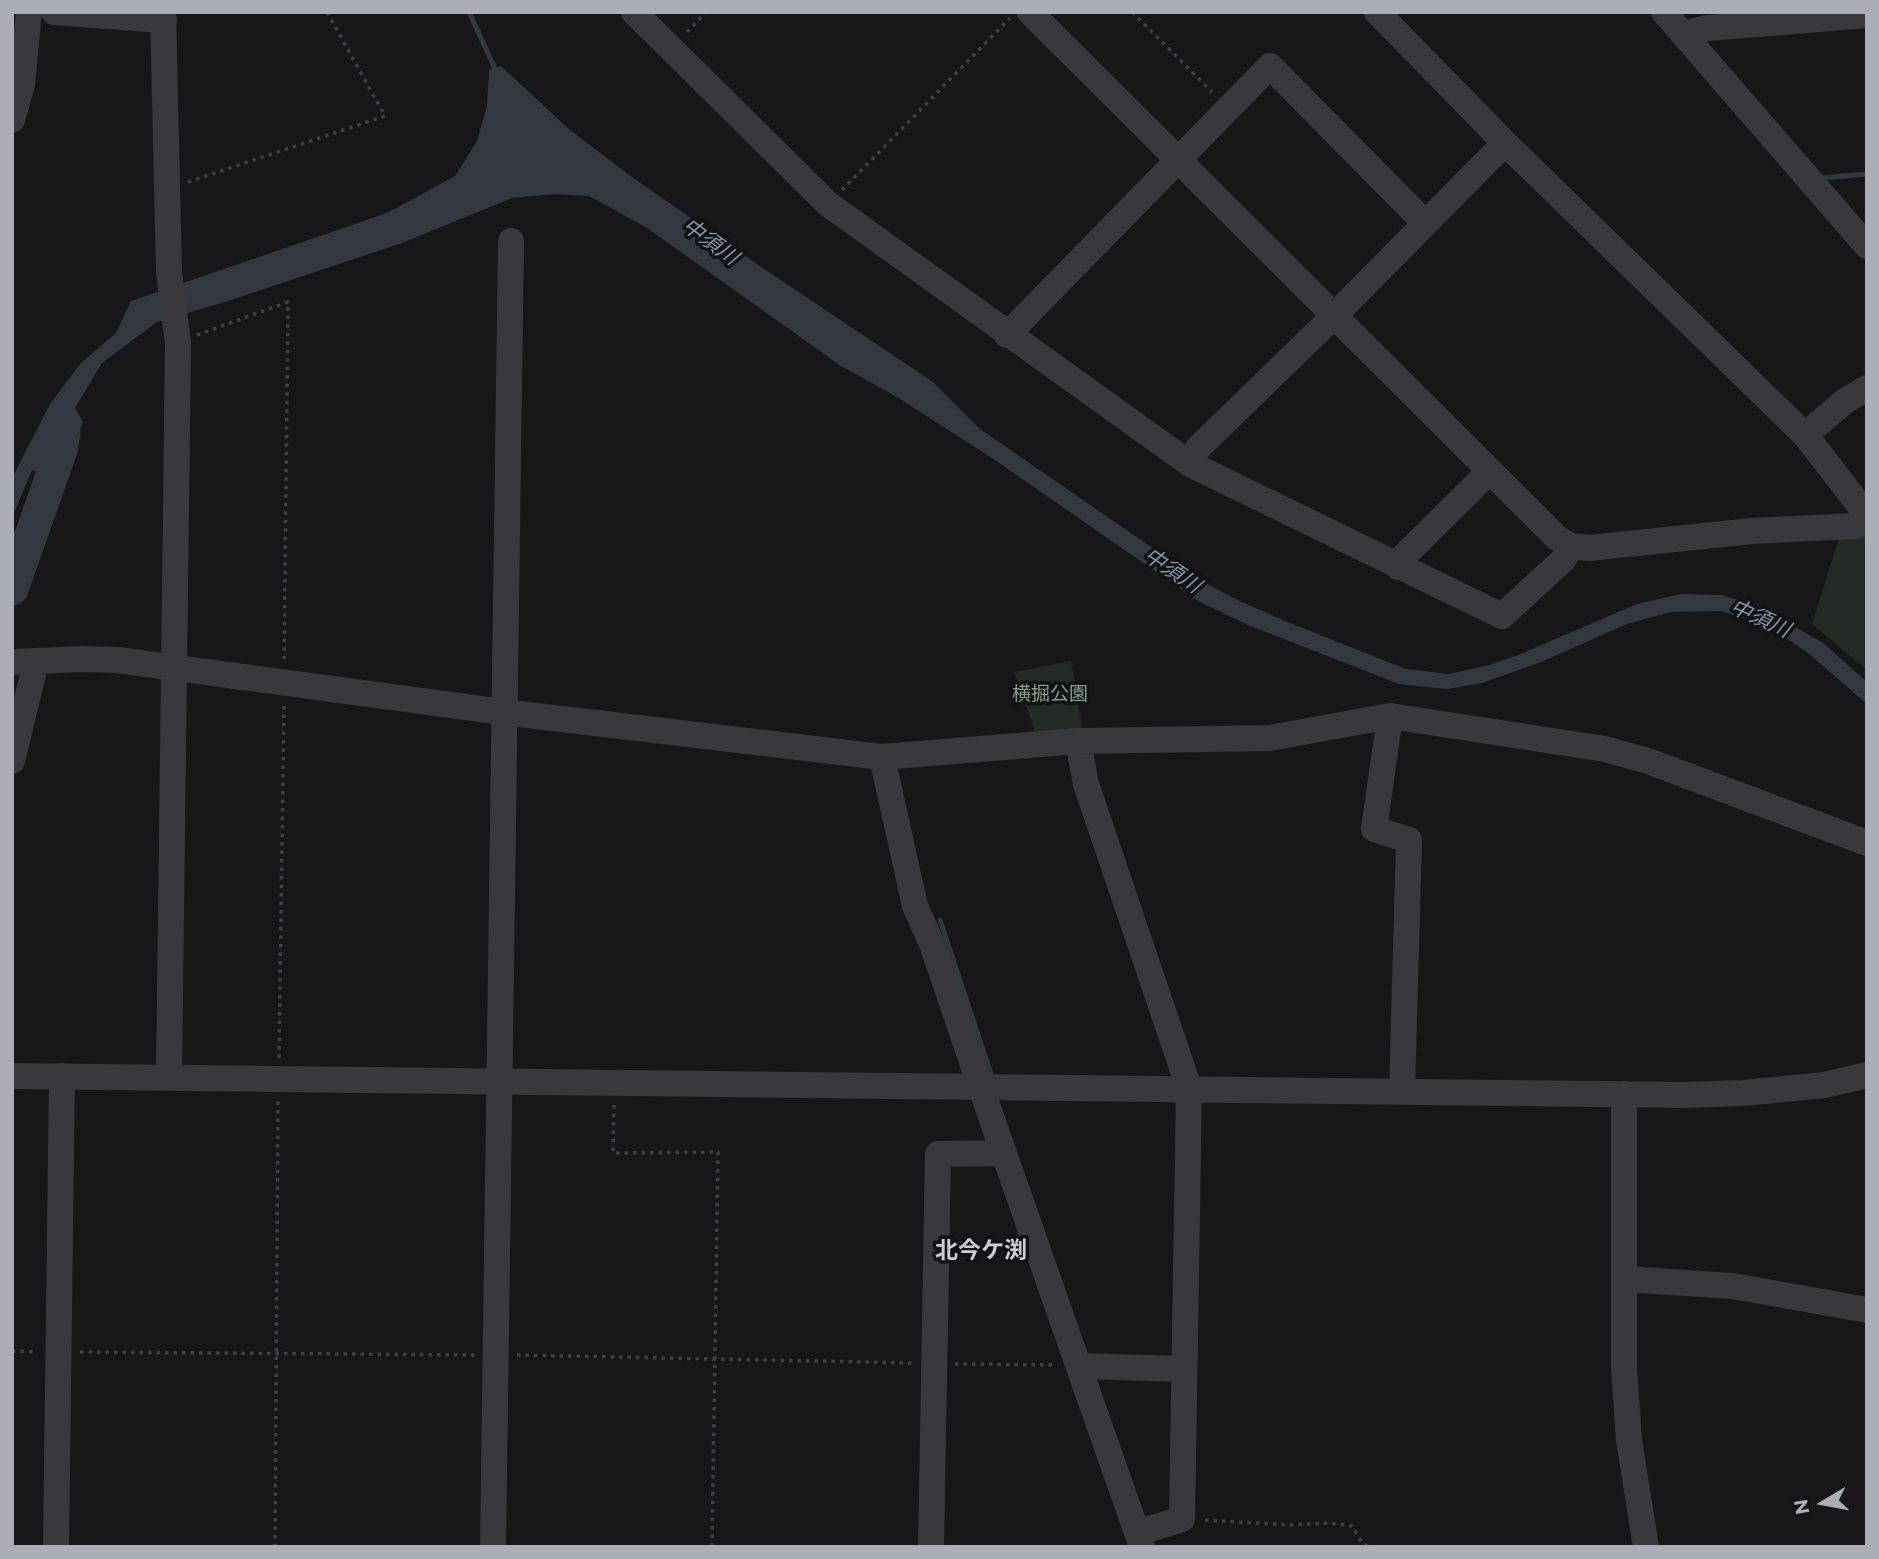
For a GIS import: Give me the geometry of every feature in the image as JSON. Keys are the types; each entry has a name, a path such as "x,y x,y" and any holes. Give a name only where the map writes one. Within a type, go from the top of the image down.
{"street":[{"path":"12,120 22,85 29,12"},
{"path":"54,12 164,16 169,272 178,338 169,1076"},
{"path":"634,12 828,204 1190,464 1502,616 1563,560 1570,546"},
{"path":"1030,12 1557,538 1570,546 1589,548 1752,531 1854,526 1867,522"},
{"path":"1377,12 1505,143 1805,435 1867,515"},
{"path":"1664,12 1867,246"},
{"path":"1683,34 1708,28 1867,15"},
{"path":"1007,335 1270,66 1425,223"},
{"path":"1190,464 1198,448 1335,315 1505,143"},
{"path":"493,1547 510,241"},
{"path":"1805,435 1845,401 1867,388"},
{"path":"1398,566 1404,556 1490,471"},
{"path":"12,761 24,662 105,660 174,667 503,712 881,757 1078,741 1270,738 1390,716 1616,752 1648,761 1867,843"},
{"path":"1390,716 1374,829 1409,840 1402,1091"},
{"path":"881,757 915,906 933,944 979,1085 1139,1540 1182,1519 1189,1088 1086,784 1078,741"},
{"path":"12,1076 1623,1094 1743,1093 1825,1084 1867,1075"},
{"path":"56,1547 62,1076"},
{"path":"1623,1094 1624,1369 1629,1440 1646,1547"},
{"path":"931,1547 938,1154 1004,1153"},
{"path":"1624,1279 1733,1286 1867,1310"},
{"path":"1079,1366 1184,1369"}],"path":[{"path":"168,188 385,116 327,12"},
{"path":"670,48 706,12"},
{"path":"828,204 1016,12"},
{"path":"1132,12 1228,109"},
{"path":"178,338 288,302 275,1547"},
{"path":"614,1082 612,1153 718,1152 712,1547"},
{"path":"58,1352 495,1354 1079,1366"},
{"path":"1182,1519 1352,1526 1363,1544 1369,1547"}],"green space":[{"path":"1841,532 1867,534 1867,670 1812,624"},
{"name":"横掘公園","path":"1071,661 1083,734 1038,740 1014,672"}],"water":[{"name":"中須川","path":"501,66 570,130 632,177 933,382 980,429 1199,580 1240,601 1406,669 1448,674 1486,666 1518,655 1637,604 1681,594 1721,595 1759,606 1823,643 1867,682 1867,704 1808,653 1769,626 1721,611 1671,612 1627,624 1541,662 1482,683 1447,689 1399,684 1248,625 1198,601 995,460 897,397 841,366 647,228 589,196 556,194 512,198 402,243 157,322 102,363 75,408 83,422 63,480 32,470 12,518 12,478 50,404 81,363 116,333 131,301 387,213 455,176 477,141 487,106 489,70"}],"waterway":[{"path":"469,12 497,73"},
{"path":"1821,178 1867,174"},
{"path":"12,589 61,450 64,432"},
{"path":"940,920 993,1080"}],"district":[{"name":"北今ケ渕","path":"981,1251"}]}
